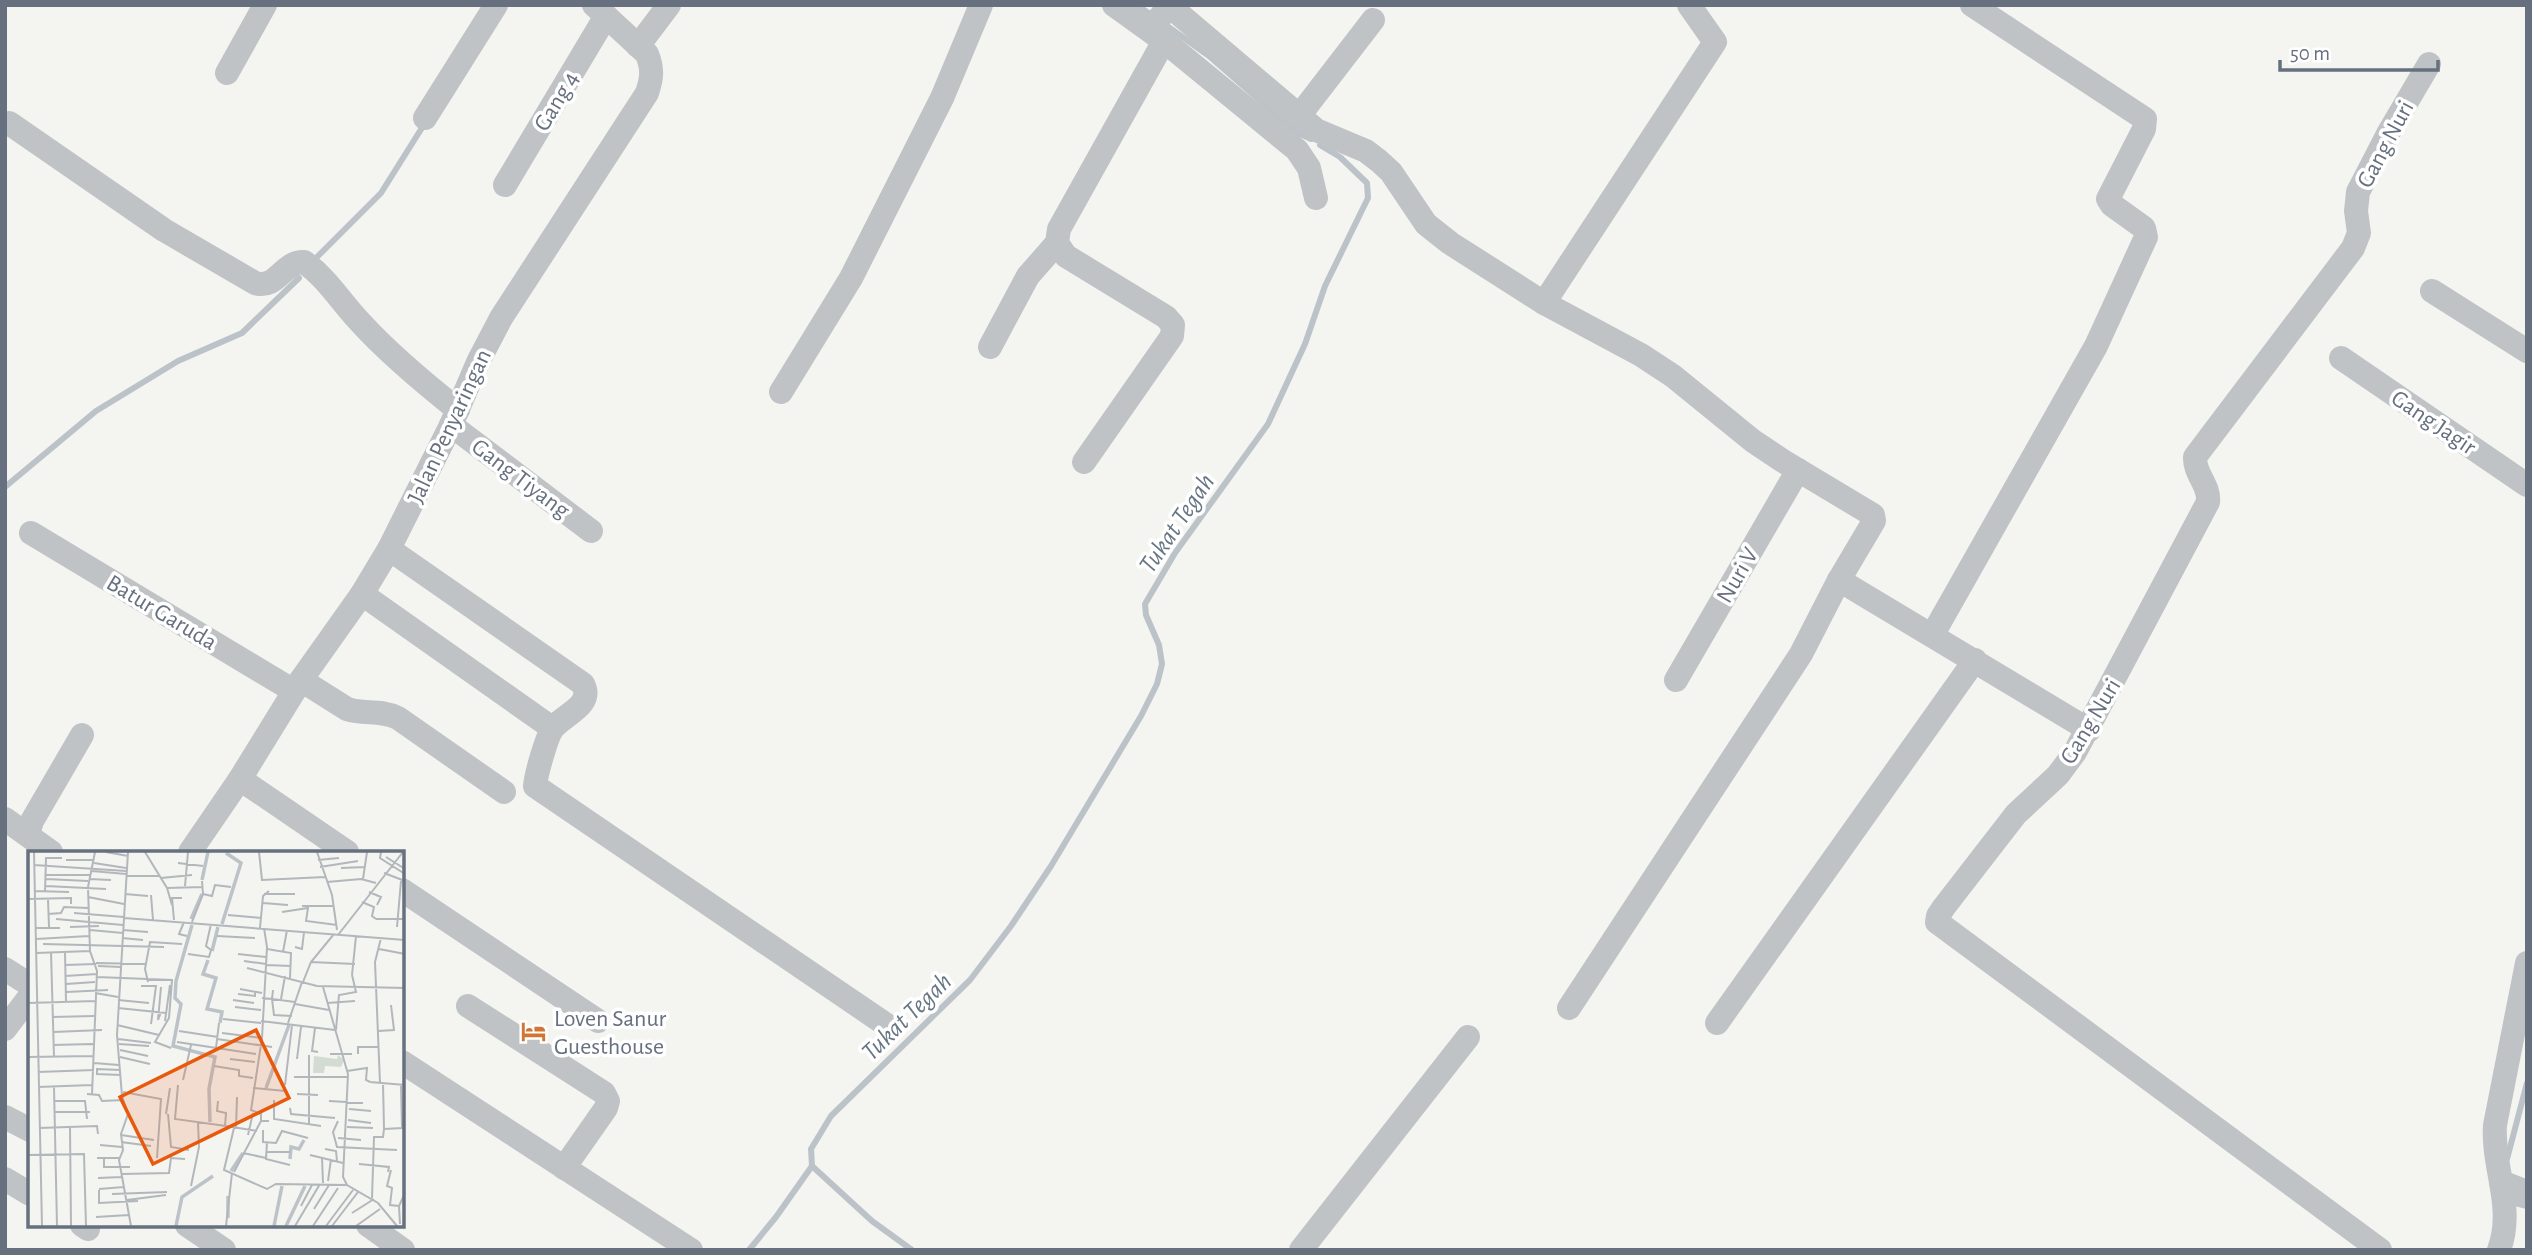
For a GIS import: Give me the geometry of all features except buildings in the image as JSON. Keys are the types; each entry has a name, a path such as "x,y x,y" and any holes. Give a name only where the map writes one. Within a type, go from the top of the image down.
{"street":[{"path":"227,73 265,5"},
{"path":"425,118 496,5"},
{"path":"638,46 669,5"},
{"path":"781,392 851,278 942,98 981,5"},
{"path":"1114,5 1158,26 1297,150 1309,168 1316,198"},
{"path":"1544,303 1714,42 1689,5"},
{"path":"1933,635 2096,346 2146,237 2144,228 2112,205 2108,199 2144,129 2145,120 1972,5"},
{"path":"990,347 1028,276 1057,243 1059,229 1168,7 1280,97 1316,130 1366,151 1379,160 1391,172 1426,224 1495,273 1544,303 1641,355 1673,376 1754,441 1873,514 1874,521 1869,532 1839,580 1801,654 1569,1008"},
{"name":"Jalan Penyaringan","path":"191,851 240,779 297,685 362,594 390,549 501,318 647,93 652,78 652,65 647,54 600,11"},
{"name":"Gang 4","path":"505,185 600,11"},
{"path":"1299,116 1373,20"},
{"name":"Gang Nuri","path":"2380,1250 1938,924 1938,916 2016,814 2058,775 2089,730 2208,502 2209,493 2195,465 2195,457 2353,248 2359,233 2356,211 2358,192 2429,64"},
{"name":"Gang Tiyang","path":"9,123 164,230 255,283 270,284 290,264 304,262 315,269 361,324 420,380 454,418 592,531"},
{"path":"1057,243 1066,256 1166,317 1173,325 1172,336 1084,461"},
{"path":"2432,290 2527,351"},
{"name":"Gang Jagir","path":"2341,358 2527,485"},
{"name":"Nuri V","path":"1676,680 1798,470"},
{"name":"Batur Garuda","path":"31,533 297,685 355,712 384,712 397,718 504,792"},
{"path":"390,549 583,684 586,693 581,706 552,728 535,786 888,1026"},
{"path":"1839,580 2089,730"},
{"path":"362,594 552,728"},
{"path":"1717,1023 1975,660"},
{"path":"28,834 32,821 82,735"},
{"path":"240,779 346,851"},
{"path":"5,820 50,851"},
{"path":"404,891 598,1021"},
{"path":"2499,1250 2505,1227 2506,1204 2493,1144 2527,963"},
{"path":"5,969 28,984"},
{"path":"5,1029 28,999"},
{"path":"468,1006 604,1093 608,1101 606,1108 564,1168"},
{"path":"1301,1250 1468,1037"},
{"path":"404,1063 691,1250"},
{"path":"5,1116 28,1129"},
{"path":"5,1180 28,1193"},
{"path":"2501,1182 2527,1192"},
{"path":"190,1227 224,1250"},
{"path":"371,1227 403,1250"}],"waterway":[{"name":"Tukat Tegah","path":"1137,5 1154,17"},
{"name":"Tukat Tegah","path":"1163,23 1209,56 1296,132 1311,139"},
{"path":"317,257 381,193 425,123"},
{"name":"Tukat Tegah","path":"912,1250 872,1221 812,1166 811,1149 831,1116 970,980 1011,926 1051,866 1141,716 1157,684 1162,664 1159,645 1146,615 1145,604 1175,553 1268,424 1305,344 1325,286 1368,198 1367,183 1340,157 1320,145"},
{"path":"5,487 96,411 178,361 242,333 299,278"},
{"path":"2507,1159 2527,1083"},
{"path":"749,1250 812,1166"},
{"path":"2514,1196 2515,1203 2527,1206"}],"place":[{"name":"Loven Sanur Guesthouse","path":"534,1032"}]}
